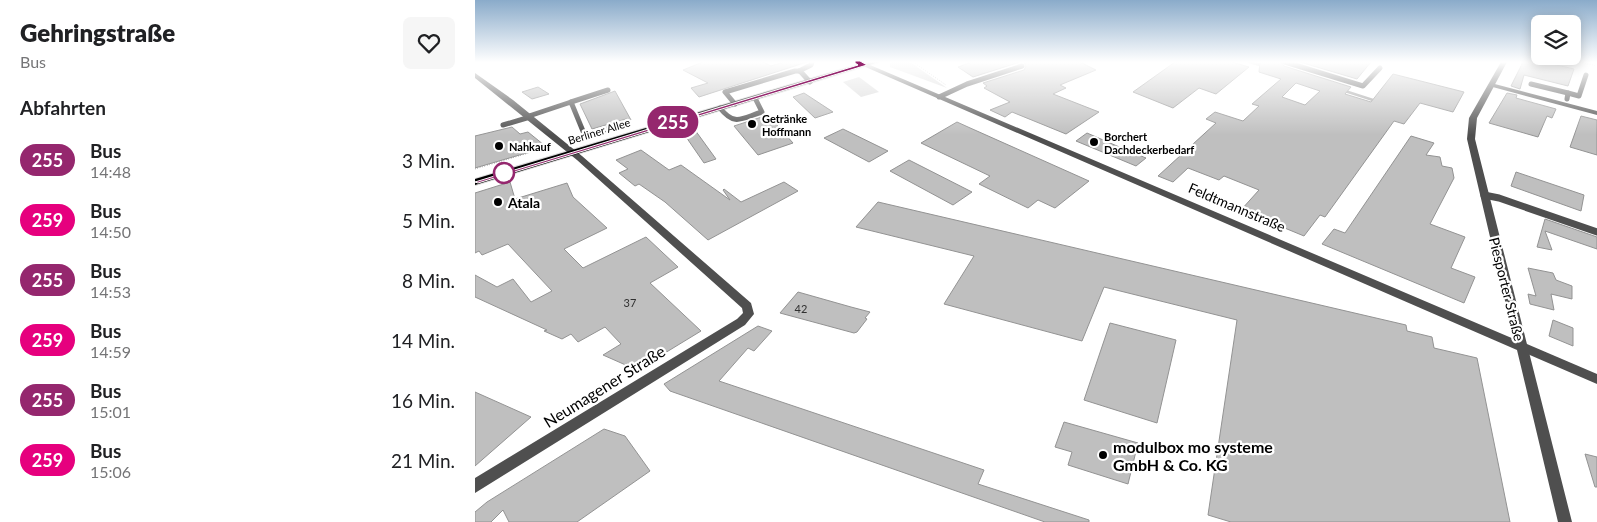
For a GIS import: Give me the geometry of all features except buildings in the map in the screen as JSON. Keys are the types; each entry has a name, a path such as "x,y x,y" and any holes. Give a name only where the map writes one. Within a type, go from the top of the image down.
{"main road":[{"name":"Berliner Allee","path":"475,182 795,86"}],"street":[{"path":"491,86 530,116 571,153"},
{"name":"Feldtmannstraße","path":"914,86 1597,380"},
{"name":"Piesporter Straße","path":"1490,86 1477,108 1471,132 1484,195 1565,522"},
{"path":"1496,86 1597,113"},
{"name":"Neumagener Straße","path":"475,486 741,322 749,314 747,306 571,153"}],"lane":[{"path":"735,104 725,92 745,86"},
{"path":"939,97 964,86"},
{"path":"1538,86 1567,96 1579,96 1582,86"},
{"path":"503,125 608,90"},
{"path":"720,108 728,118 735,120 762,112 755,98"},
{"path":"571,102 585,136 627,123"},
{"path":"1484,195 1499,198 1597,232"}],"path":[{"path":"949,86 954,90"},
{"path":"475,169 549,147"}],"shaded area":[{"path":"848,86 871,86 879,92 861,97"}],"waterway":[{"path":"1342,90 1376,101"}],"bus line":[{"name":"255","path":"475,182 793,86"}],"place":[{"name":"Getränke Hoffmann","path":"752,124"},
{"name":"Borchert Dachdeckerbedarf","path":"1094,142"},
{"name":"Nahkauf","path":"499,146"},
{"name":"Atala","path":"498,202"},
{"name":"modulbox mo systeme GmbH & Co. KG","path":"1103,455"}]}
